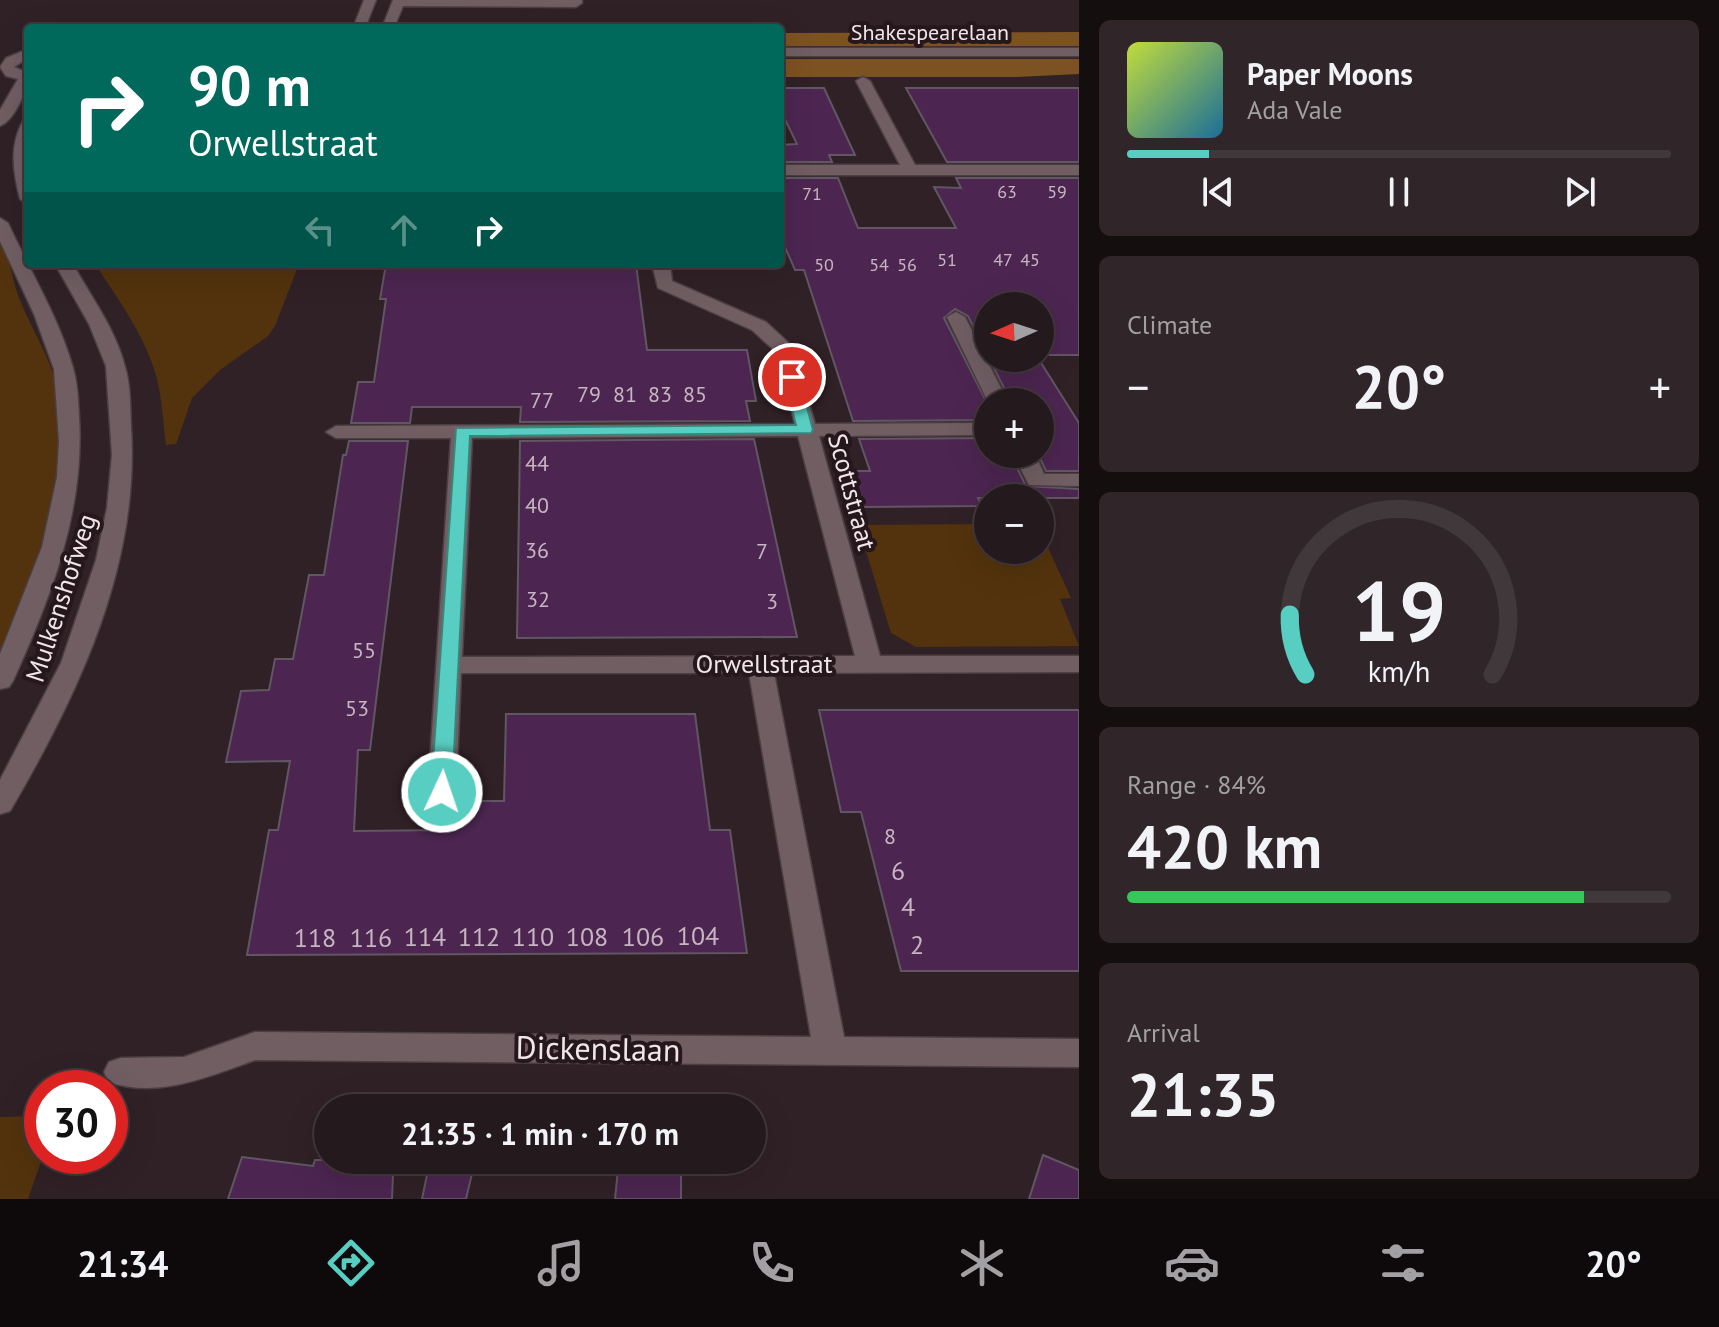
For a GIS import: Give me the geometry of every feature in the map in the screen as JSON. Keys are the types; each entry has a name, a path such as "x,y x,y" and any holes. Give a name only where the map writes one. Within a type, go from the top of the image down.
{"street":[{"path":"361,24 370,0"},
{"path":"389,24 398,1 576,3 576,0"},
{"name":"Shakespearelaan","path":"784,52 1079,52"},
{"path":"24,54 2,63 11,73 24,76"},
{"path":"863,81 910,170"},
{"path":"0,122 24,82"},
{"path":"24,133 20,174 24,186"},
{"path":"784,170 1079,170"},
{"name":"Mulkenshofweg","path":"0,223 64,371 72,441 69,479 60,522 0,681"},
{"name":"Mulkenshofweg","path":"0,804 54,709 87,622 108,560 123,472 124,434 115,363 66,268"},
{"name":"Scottstraat","path":"662,268 664,284 759,326 785,350 870,664"},
{"path":"956,317 991,388"},
{"path":"336,432 974,429"},
{"path":"442,792 462,432"},
{"path":"1031,468 1037,480 1079,480"},
{"path":"760,664 830,1051"},
{"name":"Orwellstraat","path":"449,665 1079,664"},
{"name":"Dickenslaan","path":"128,1072 184,1071 255,1046 1079,1053"}],"shaded area":[{"path":"1079,32 1079,46 784,46 784,33"},
{"path":"784,59 1079,59 1079,74 784,77"},
{"path":"0,222 18,295 54,378 61,424 60,459 48,527 0,658"},
{"path":"98,268 297,268 275,326 268,336 220,370 192,398 176,444 166,445 156,375 130,317"},
{"path":"974,524 974,564 1054,564 1054,561 1071,598 1060,599 1079,646 916,647 891,633 858,525"},
{"path":"24,1116 24,1174 37,1174 28,1199 0,1199 0,1117"}],"building":[{"path":"784,88 824,88 855,155 829,155 832,162 784,162 784,145 797,144 784,117"},
{"path":"906,88 1079,88 1079,162 947,162"},
{"path":"784,178 838,178 858,228 956,228 934,187 961,188 956,178 1079,178 1079,355 1054,355 1054,292 974,292 974,328 968,316 955,309 944,318 979,388 974,388 974,420 853,421 804,270 795,270 784,245"},
{"path":"385,268 637,268 647,350 747,350 756,401 746,401 750,421 520,422 521,407 412,407 410,423 351,423 358,382 374,382 386,299 380,299"},
{"path":"996,372 1047,372 1079,423 1079,471 1046,471 1045,468 1054,468 1054,388 1004,388"},
{"path":"974,438 974,468 1017,468 1025,484 974,484 974,506 863,507 852,471 870,471 859,439"},
{"path":"754,439 797,637 517,638 520,441"},
{"path":"349,441 408,441 370,750 358,750 354,831 451,830 454,801 504,801 506,714 695,714 710,830 730,830 747,953 247,955 269,830 278,830 290,761 226,762 241,691 269,690 275,659 293,659 309,575 324,575 343,455 346,455"},
{"path":"1054,488 1079,489 1079,498 1054,498"},
{"path":"819,710 1079,710 1079,971 901,971 861,812 841,812"},
{"path":"1043,1155 1079,1170 1079,1199 1029,1199"},
{"path":"242,1157 313,1166 314,1163 314,1174 393,1175 392,1199 228,1199"},
{"path":"427,1174 472,1174 466,1199 422,1199"},
{"path":"618,1174 681,1174 681,1199 615,1199"}],"route":[{"path":"442,792 462,432 805,430 792,377"}]}
